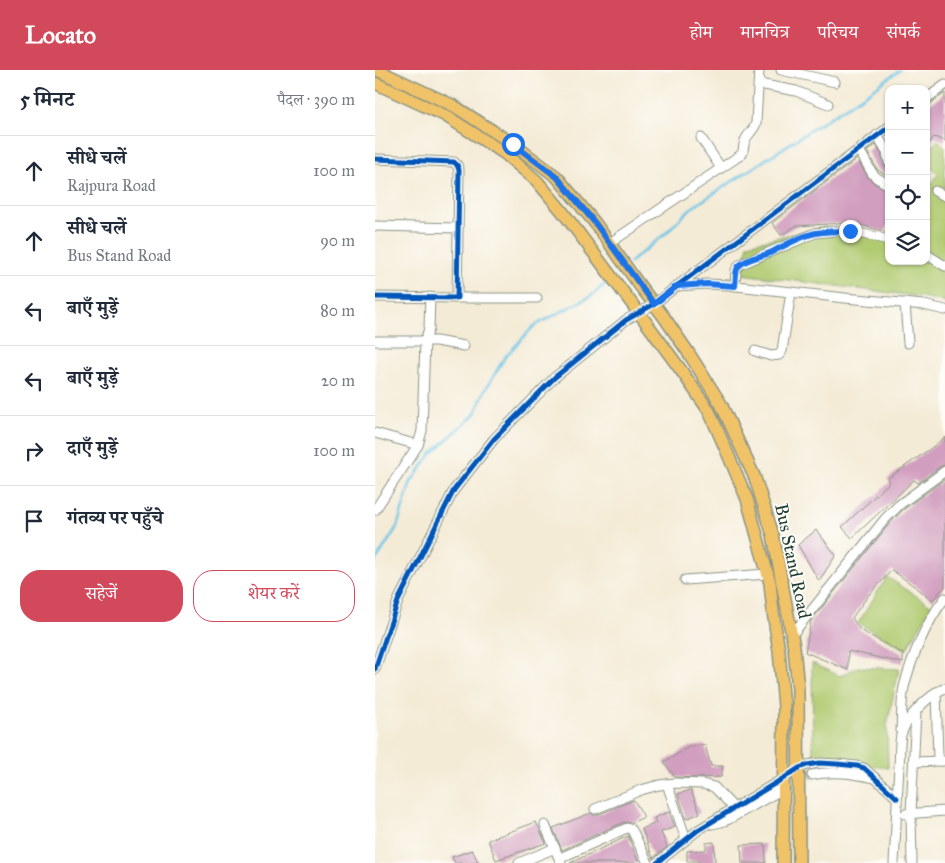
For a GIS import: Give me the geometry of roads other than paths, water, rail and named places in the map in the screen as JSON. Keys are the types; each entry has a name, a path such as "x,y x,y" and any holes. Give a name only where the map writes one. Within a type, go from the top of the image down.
{"main road":[{"name":"Bus Stand Road","path":"377,70 454,106 513,144 557,177 595,223 664,317 721,404 755,478 773,535 794,647 798,689 799,863"},
{"name":"Bus Stand Road","path":"375,83 446,116 504,153 537,181 603,266 709,411 747,499 770,583 784,707 783,863"}],"street":[{"path":"613,248 742,154 745,140 755,128 759,70"},
{"path":"781,70 835,82"},
{"path":"759,84 796,92 828,104"},
{"path":"930,96 945,84"},
{"path":"375,669 398,602 454,490 494,439 555,377 626,320 635,309 677,286 885,130"},
{"path":"877,135 885,149"},
{"path":"701,138 721,168"},
{"path":"859,150 872,172 885,183"},
{"path":"375,159 454,162 457,165 459,170 457,298"},
{"path":"935,191 945,196"},
{"path":"375,226 458,228"},
{"path":"735,286 739,265 815,233 850,231 885,239"},
{"path":"930,257 945,266"},
{"path":"677,286 707,284 735,286 924,305 945,310"},
{"path":"755,351 776,356 782,351 791,292"},
{"path":"375,297 537,298"},
{"path":"375,510 418,445 422,431 425,340 429,328 429,297"},
{"path":"905,303 907,343"},
{"path":"375,341 425,340 464,346"},
{"path":"375,432 418,445"},
{"path":"791,636 885,519 899,505 945,471"},
{"path":"685,580 767,574"},
{"path":"894,863 902,697 909,671 923,636 945,598"},
{"path":"901,735 916,710 936,692 945,688"},
{"path":"936,692 938,757 943,761"},
{"path":"912,863 911,814 916,710"},
{"path":"914,762 943,761"},
{"path":"657,863 698,830 799,768 813,763 864,768 897,798"},
{"path":"812,775 842,773 875,778"},
{"path":"595,809 641,790 667,784 709,785 714,787 734,808"},
{"path":"667,784 686,840"},
{"path":"709,824 724,821 781,790"},
{"path":"897,815 945,811"},
{"path":"545,825 561,861 623,828 627,828 631,829 648,863"},
{"path":"519,863 555,848"}],"waterway":[{"path":"629,263 665,234 690,209 900,70"},
{"path":"375,562 397,527 411,482 431,454 475,414 484,392 505,357 534,326 591,296 610,280"}],"tunnel":[{"path":"781,790 812,775"}]}
